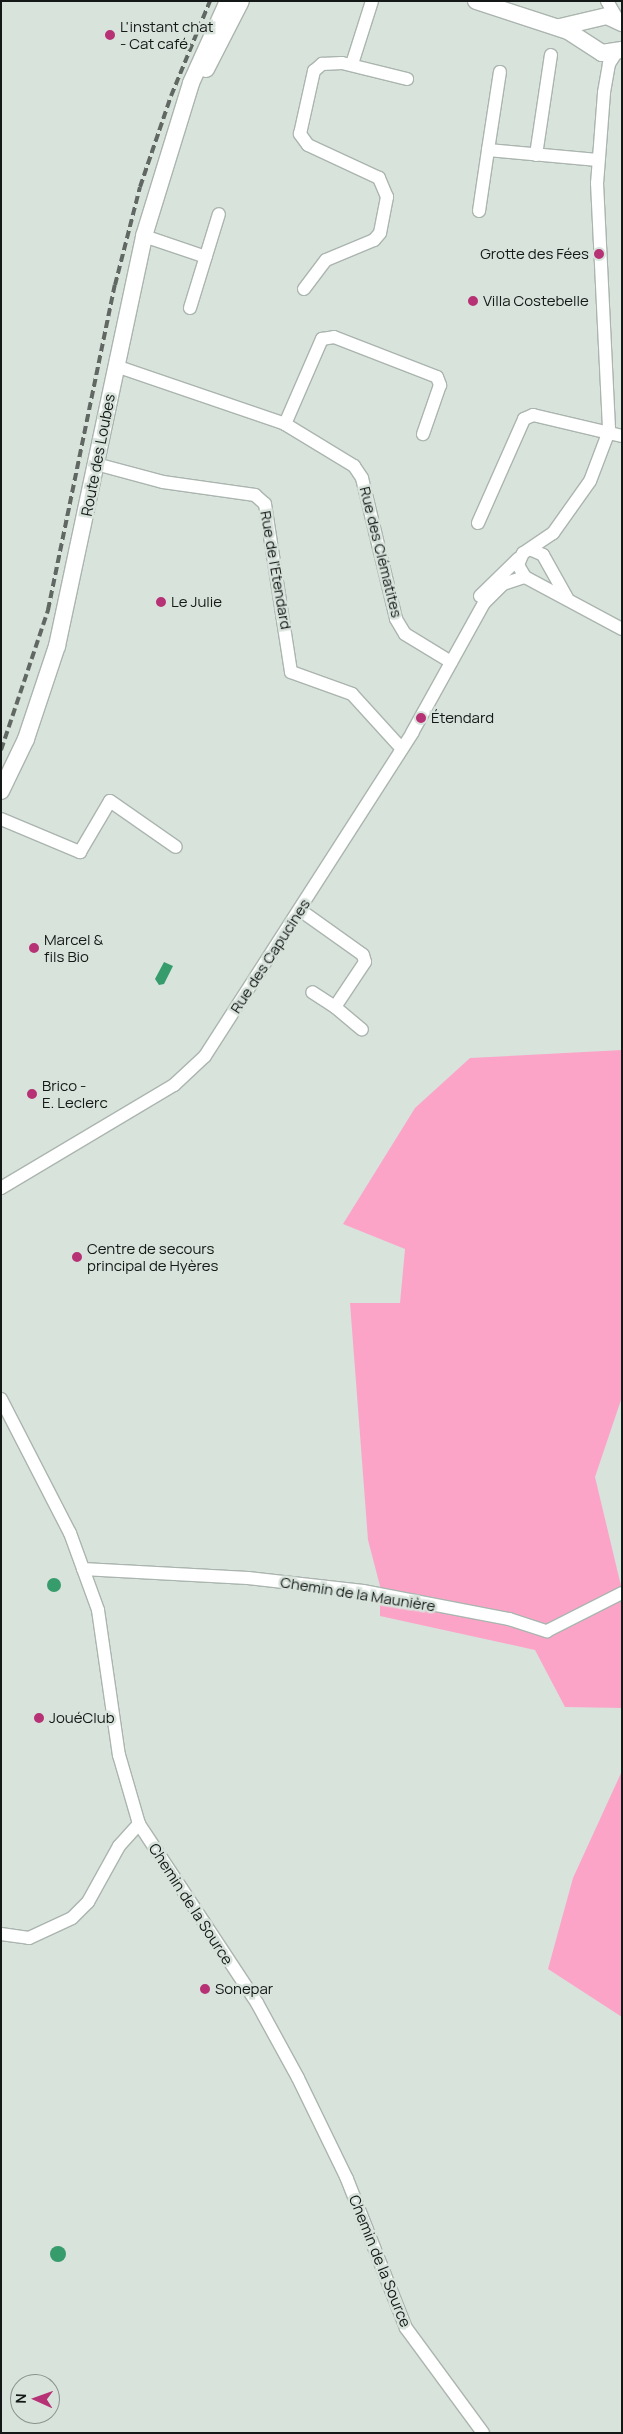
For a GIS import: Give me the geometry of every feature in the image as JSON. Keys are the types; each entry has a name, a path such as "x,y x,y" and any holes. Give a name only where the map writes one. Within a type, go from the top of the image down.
{"main road":[{"name":"Route des Loubes","path":"1,791 26,739 57,646 144,236 182,115 228,1"},
{"name":"Route des Loubes","path":"182,115 241,1"},
{"path":"476,1 558,28 594,48 620,49"},
{"path":"558,28 596,19 620,21"},
{"path":"594,48 588,32 596,19"}],"street":[{"path":"352,64 372,1"},
{"path":"596,19 600,1"},
{"path":"607,1 620,21"},
{"path":"594,48 604,93"},
{"path":"529,578 546,562 553,532 590,481 609,431 598,160 604,93 609,64 620,49"},
{"path":"536,154 550,55"},
{"path":"304,289 326,260 374,240 380,233 387,197 379,178 308,145 298,127 314,71 322,64 352,64 407,79"},
{"path":"479,211 500,72"},
{"path":"488,150 598,160"},
{"path":"190,308 219,214"},
{"path":"144,236 206,257"},
{"path":"285,424 322,339 334,337 437,377 440,385 423,434"},
{"name":"Rue des Clématites","path":"116,366 285,424 354,466 362,478 396,619 405,634 451,662"},
{"path":"478,523 524,419 533,415 609,431 622,436"},
{"name":"Rue de l'Etendard","path":"96,464 163,482 255,495 265,504 291,672 352,694 402,749"},
{"name":"Rue des Capucines","path":"459,647 479,598 519,558 532,550 553,532"},
{"path":"532,550 546,562 567,598"},
{"path":"519,558 518,569 529,578 622,629"},
{"name":"Rue des Capucines","path":"1,1188 191,1073 300,910 402,749 490,596 503,584 529,578"},
{"path":"1,819 80,852 110,801 176,847"},
{"path":"300,910 363,955 365,962 335,1007"},
{"path":"312,992 335,1007 362,1030"},
{"name":"Chemin de la Source","path":"1,1399 70,1533 83,1569 106,1645 119,1755 140,1824 257,2003 298,2078 347,2179 406,2328 482,2433"},
{"name":"Chemin de la Maunière","path":"83,1569 248,1578 363,1591 509,1619 547,1631 622,1593"},
{"path":"1,1934 29,1938 72,1918 88,1902 119,1846 140,1824"}],"shaded area":[{"path":"164,962 173,966 164,984 159,985 155,979"},
{"path":"622,1050 622,1397 595,1477 622,1590 622,1708 565,1707 535,1650 380,1616 380,1586 368,1540 350,1303 400,1303 405,1249 343,1224 415,1108 470,1058"},
{"path":"51,1578 57,1578 61,1585 57,1592 51,1592 47,1588 47,1582"},
{"path":"622,1771 622,2017 548,1969 573,1878"},
{"path":"58,2246 64,2248 66,2254 64,2260 58,2262 52,2260 50,2254 52,2248"}],"railway":[{"path":"1,750 48,610 115,285 140,187 171,96 210,1"}],"place":[{"name":"L'instant chat - Cat café","path":"110,35"},
{"name":"Grotte des Fées","path":"599,254"},
{"name":"Villa Costebelle","path":"473,301"},
{"name":"Le Julie","path":"161,602"},
{"name":"Étendard","path":"421,718"},
{"name":"Marcel & fils Bio","path":"34,948"},
{"name":"Brico - E. Leclerc","path":"32,1094"},
{"name":"Centre de secours principal de Hyères","path":"77,1257"},
{"name":"JouéClub","path":"39,1718"},
{"name":"Sonepar","path":"205,1989"}]}
